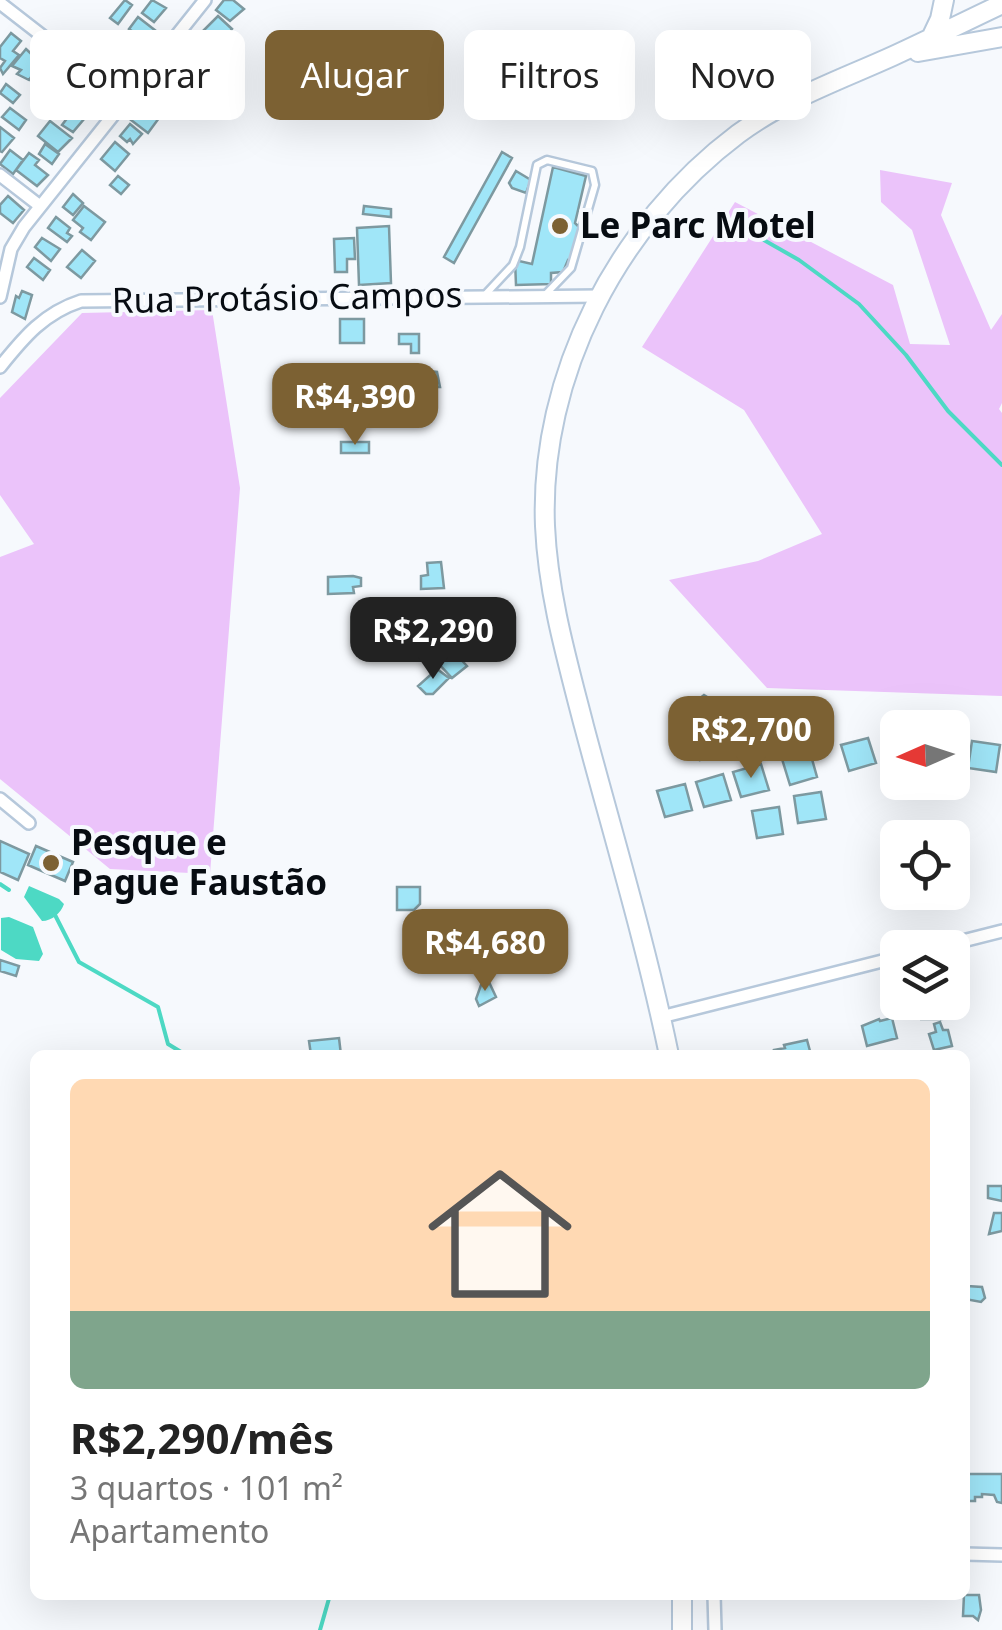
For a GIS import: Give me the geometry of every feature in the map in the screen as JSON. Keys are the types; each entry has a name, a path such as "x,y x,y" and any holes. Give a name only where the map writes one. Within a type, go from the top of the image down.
{"main road":[{"path":"931,38 944,0"},
{"path":"667,1050 567,660 548,566 546,482 552,431 577,345 600,296 645,226 708,158 777,109 1000,7"},
{"path":"892,56 1002,37"},
{"path":"682,1600 682,1630"}],"street":[{"path":"181,30 205,0"},
{"path":"0,3 35,30"},
{"path":"0,297 11,249 109,120"},
{"path":"0,175 40,206"},
{"name":"Rua Protásio Campos","path":"0,367 41,320 81,302 600,296"},
{"path":"0,799 29,823"},
{"path":"970,939 1002,930"},
{"path":"661,1017 880,962"},
{"path":"970,1554 1002,1556"},
{"path":"714,1600 715,1630"}],"lane":[{"path":"483,296 513,264 537,164 547,160 592,171 595,185 571,268 544,296"}],"shaded area":[{"path":"880,170 952,183 941,215 991,330 1002,314 1002,696 767,688 669,580 758,561 822,534 744,410 642,347 735,202 893,285 910,344 950,345 912,230 881,202"},
{"path":"212,310 240,488 210,874 110,869 0,779 0,557 34,544 0,495 0,398 82,313"},
{"path":"29,886 59,899 64,904 58,913 42,921 24,897"},
{"path":"9,917 33,927 43,954 39,961 16,959 1,950 1,918"}],"building":[{"path":"125,0 132,5 118,24 110,18"},
{"path":"152,0 166,8 154,22 142,13"},
{"path":"224,0 233,0 244,9 230,21 216,10"},
{"path":"218,16 232,29 231,30 204,30"},
{"path":"138,17 155,30 130,30"},
{"path":"11,33 21,41 13,51 19,55 3,74 0,68 5,61 0,58 0,47"},
{"path":"26,49 30,53 29,80 12,66"},
{"path":"6,84 20,95 13,103 0,93"},
{"path":"10,108 26,120 19,130 2,117"},
{"path":"66,120 83,120 73,132 62,125"},
{"path":"131,120 158,120 148,133"},
{"path":"50,121 72,138 58,152 38,136"},
{"path":"130,124 142,134 133,144 120,136"},
{"path":"0,127 14,138 2,152 0,151"},
{"path":"115,142 129,154 115,171 101,159"},
{"path":"45,144 59,154 52,164 39,154"},
{"path":"10,150 23,160 13,174 0,164"},
{"path":"502,152 512,158 454,263 444,257"},
{"path":"29,153 39,160 35,165 48,175 37,186 16,170"},
{"name":"Le Parc Motel","path":"553,167 586,176 575,223 580,228 571,261 568,260 563,272 551,273 551,284 516,285 515,260 532,264"},
{"path":"516,171 531,180 526,193 509,183"},
{"path":"118,176 129,185 121,194 110,185"},
{"path":"73,194 83,203 73,215 63,207"},
{"path":"8,196 24,210 13,223 0,213 0,205"},
{"path":"84,206 105,222 91,240 73,220"},
{"path":"364,206 391,209 391,217 363,214"},
{"path":"56,217 70,228 67,233 72,236 67,242 48,228"},
{"path":"389,226 391,283 359,285 357,228"},
{"path":"42,238 60,249 51,261 35,247"},
{"path":"354,238 355,259 347,259 347,272 335,272 334,239"},
{"path":"82,250 95,261 81,278 67,267"},
{"path":"34,258 50,270 43,280 27,267"},
{"path":"22,291 32,295 25,319 12,312 16,296 19,298"},
{"path":"340,319 364,319 364,343 340,343"},
{"path":"399,334 419,334 419,353 411,353 411,344 399,344"},
{"path":"411,369 437,372 440,387 417,387 417,401 405,401 405,396 411,396"},
{"path":"362,371 384,371 384,393 371,393 370,387 362,387"},
{"path":"341,442 369,442 369,453 341,453"},
{"path":"441,562 444,588 421,589 421,576 428,575 427,563"},
{"path":"328,577 361,578 361,586 353,587 354,593 328,594"},
{"path":"392,608 393,619 362,625 361,609"},
{"path":"417,613 440,613 440,628 446,628 446,637 454,646 439,664 421,646"},
{"path":"453,651 467,666 452,678 439,664"},
{"path":"437,669 449,678 433,694 426,694 418,686"},
{"path":"704,695 712,700 713,707 708,708 713,757 700,760 695,729 701,728 694,703"},
{"path":"868,738 876,763 849,771 841,745"},
{"path":"972,741 1000,745 996,772 970,768"},
{"path":"810,752 817,777 790,785 782,759"},
{"path":"761,764 769,790 741,797 733,772"},
{"path":"723,774 731,800 704,807 696,782"},
{"path":"685,784 692,810 665,817 657,791"},
{"path":"821,792 826,819 798,823 794,796"},
{"path":"779,807 783,834 757,838 752,811"},
{"path":"0,841 29,854 18,880 0,872"},
{"name":"Pesque e Pague Faustão","path":"36,846 73,862 65,881 28,865"},
{"path":"397,887 420,887 420,904 414,910 397,910"},
{"path":"458,916 472,920 478,942 463,945 454,936"},
{"path":"0,960 19,966 16,976 0,971"},
{"path":"489,982 496,997 479,1006 476,999 481,985"},
{"path":"892,1020 897,1038 867,1046 862,1026"},
{"path":"940,1022 943,1030 948,1030 952,1046 934,1050 929,1034 936,1032 934,1024"},
{"path":"339,1038 340,1050 310,1050 309,1041"},
{"path":"807,1040 810,1050 774,1050 785,1048 784,1045"},
{"path":"988,1186 1002,1186 1002,1201 988,1198"},
{"path":"994,1213 1002,1213 1002,1231 989,1234"},
{"path":"970,1286 982,1287 985,1298 981,1302 970,1300"},
{"path":"970,1474 1002,1474 1002,1503 994,1495 982,1494 970,1501"},
{"path":"979,1595 978,1620 963,1616 964,1600"}],"waterway":[{"path":"727,219 799,260 859,304 906,355 948,411 1002,465"},
{"path":"0,884 9,890"},
{"path":"54,913 79,962 158,1007 168,1044 178,1050"},
{"path":"320,1630 329,1600"}],"place":[{"name":"Le Parc Motel","path":"560,226"},
{"name":"Pesque e Pague Faustão","path":"51,863"}]}
